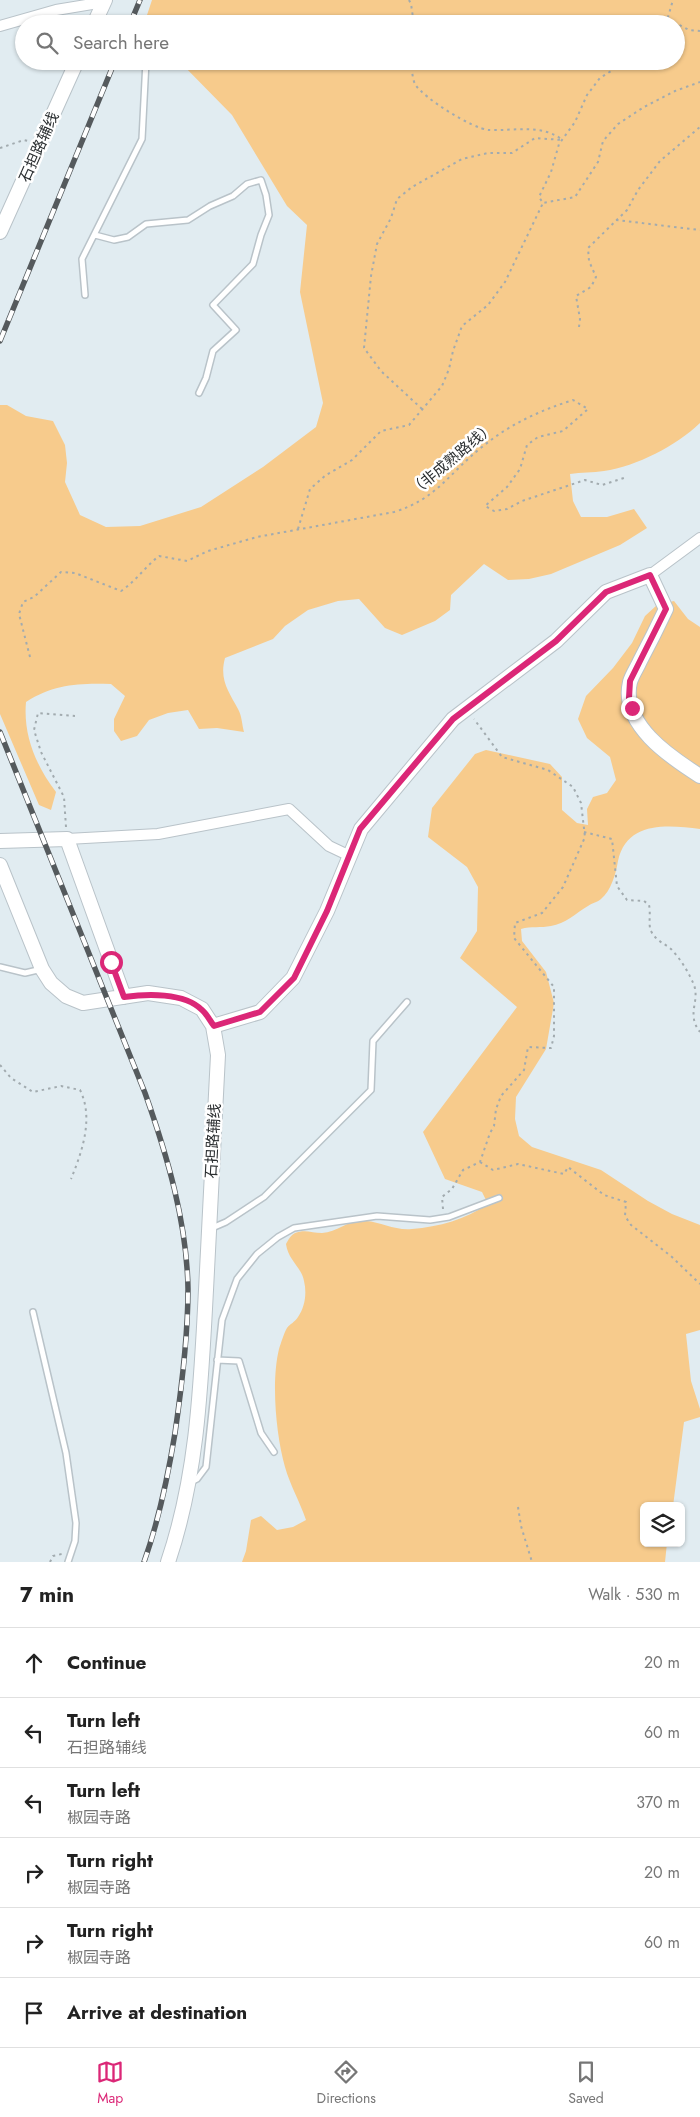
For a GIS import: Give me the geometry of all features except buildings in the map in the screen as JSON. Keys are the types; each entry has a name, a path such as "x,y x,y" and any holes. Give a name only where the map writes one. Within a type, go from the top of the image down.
{"main road":[{"path":"99,15 105,1"},
{"name":"石担路辅线","path":"0,232 74,70"},
{"path":"0,865 42,969 51,983 66,996 83,1003 148,993 181,998 202,1009 214,1026 260,1012 294,978 327,911 360,829 453,719 556,641 606,592 650,575 666,609 630,681 629,698 636,719 650,738 682,765 700,776"},
{"path":"0,840 67,839 124,997"},
{"name":"石担路辅线","path":"168,1562 180,1527 194,1454 201,1387 218,1056 214,1026"}],"street":[{"path":"37,15 105,1"},
{"path":"0,25 15,21"},
{"path":"650,575 700,538"},
{"path":"67,839 158,834 289,809 329,846 350,856"}],"lane":[{"path":"85,295 82,259 95,236 118,183 142,139 146,70"},
{"path":"95,236 114,240 128,237 146,224 188,220 210,206 233,196 247,184 261,180 266,195 269,215 253,264 213,305 236,330 213,352 200,393"},
{"path":"0,967 25,973 42,969"},
{"path":"209,1229 226,1222 264,1197 372,1090 373,1041 407,1002"},
{"path":"188,1484 197,1479 206,1467 222,1320 237,1278 257,1254 278,1237 294,1228 376,1216 414,1220 443,1218 499,1198"},
{"path":"33,1312 66,1453 76,1523 72,1551 68,1562"},
{"path":"217,1360 239,1361 262,1433 274,1452"}],"path":[{"path":"408,0 412,15"},
{"path":"669,15 673,0"},
{"path":"685,28 700,31"},
{"path":"413,70 415,84 430,98 472,125 487,130 531,128 550,132 562,140"},
{"path":"543,203 538,197 551,172 559,144 575,122 587,95 600,78 613,70"},
{"path":"543,203 575,196 598,162 603,141 618,124 644,107 675,91 700,82"},
{"path":"579,327 580,319 576,296 591,287 596,277 589,261 588,248 627,210 638,190 660,161 700,127"},
{"path":"422,409 381,371 364,348 370,276 376,244 392,218 397,199 412,188 462,160 488,154 512,153 536,138 562,140"},
{"path":"0,148 24,140 40,144"},
{"path":"298,529 310,489 326,475 352,460 381,431 409,425 442,386 449,369 452,351 462,326 488,305 505,282 543,203"},
{"path":"616,220 700,230"},
{"name":"（非成熟路线）","path":"30,657 19,614 23,602 34,598 61,572 75,573 121,591 134,582 149,564 159,556 187,561 208,550 232,543 394,512 413,506 433,492 481,448 515,423 546,409 573,400 588,409 563,431 538,437 527,445 520,469 507,487 485,506 494,511 507,510 529,499 585,480 602,485 624,478"},
{"path":"443,1218 442,1197 452,1189 463,1170 480,1162 494,1126 500,1096 524,1070 528,1047 551,1048 554,1036 554,987 514,938 515,923 542,913 550,905 563,887 585,837 581,803 573,787 548,770 502,757 468,708"},
{"path":"67,839 64,797 41,752 34,730 38,713 75,716"},
{"path":"584,832 612,839 617,886 627,900 644,901 649,905 651,915 650,929 656,940 670,949 695,985 697,996 693,1015 700,1032"},
{"path":"0,1065 11,1078 33,1092 61,1086 80,1090 85,1099 86,1123 81,1155 71,1180"},
{"path":"480,1162 493,1170 518,1164 564,1174 568,1167 604,1195 626,1202 625,1216 631,1225 672,1257 700,1284"},
{"path":"518,1507 521,1526 532,1562"},
{"path":"50,1562 53,1556 72,1551"}],"shaded area":[{"path":"152,0 700,0 700,423 680,440 643,460 604,471 570,474 573,501 581,517 607,517 634,509 647,528 620,545 551,574 529,579 508,580 484,564 451,595 450,610 435,621 402,635 385,628 359,599 338,601 308,610 285,626 273,639 225,658 223,666 224,679 239,712 244,732 217,728 199,729 188,710 168,713 149,720 137,736 121,741 114,731 114,719 125,696 111,684 67,686 36,696 26,702 27,726 32,750 42,772 56,792 51,810 39,805 0,714 0,405 7,405 26,416 53,421 65,445 67,463 65,482 80,515 106,527 140,526 201,507 263,467 316,427 323,403 300,292 307,225 287,206 232,115 188,70 685,70 685,15 147,15"},
{"path":"674,601 688,619 700,627 700,829 662,827 650,828 639,832 623,848 610,887 605,896 566,921 556,925 521,929 522,941 546,972 554,1003 546,1049 516,1097 515,1119 519,1136 532,1147 601,1170 648,1201 672,1214 700,1225 700,1330 686,1334 691,1381 700,1409 700,1417 684,1422 674,1502 640,1502 640,1547 667,1547 665,1562 242,1562 246,1551 251,1520 261,1516 277,1530 293,1527 306,1520 285,1467 279,1440 275,1392 279,1349 287,1328 300,1313 305,1295 303,1276 287,1250 286,1244 289,1239 299,1232 328,1232 360,1221 394,1228 422,1228 461,1218 488,1204 482,1192 445,1179 423,1132 517,1007 460,958 477,931 478,887 467,867 428,837 432,808 475,754 486,750 550,764 562,777 562,810 577,823 588,825 587,809 593,797 607,793 616,780 610,757 587,738 578,719 586,696 613,668 632,643 645,616 657,605"}],"railway":[{"path":"134,15 140,0"},
{"path":"0,341 111,70"},
{"path":"0,732 145,1093 161,1140 180,1214 187,1264 188,1289 184,1361 175,1433 166,1482 159,1514 144,1562"}],"route":[{"path":"111,962 124,997 148,993 181,998 202,1009 214,1026 260,1012 294,978 327,911 360,829 453,719 556,641 606,592 650,575 666,609 630,681 629,698 632,708"}]}
